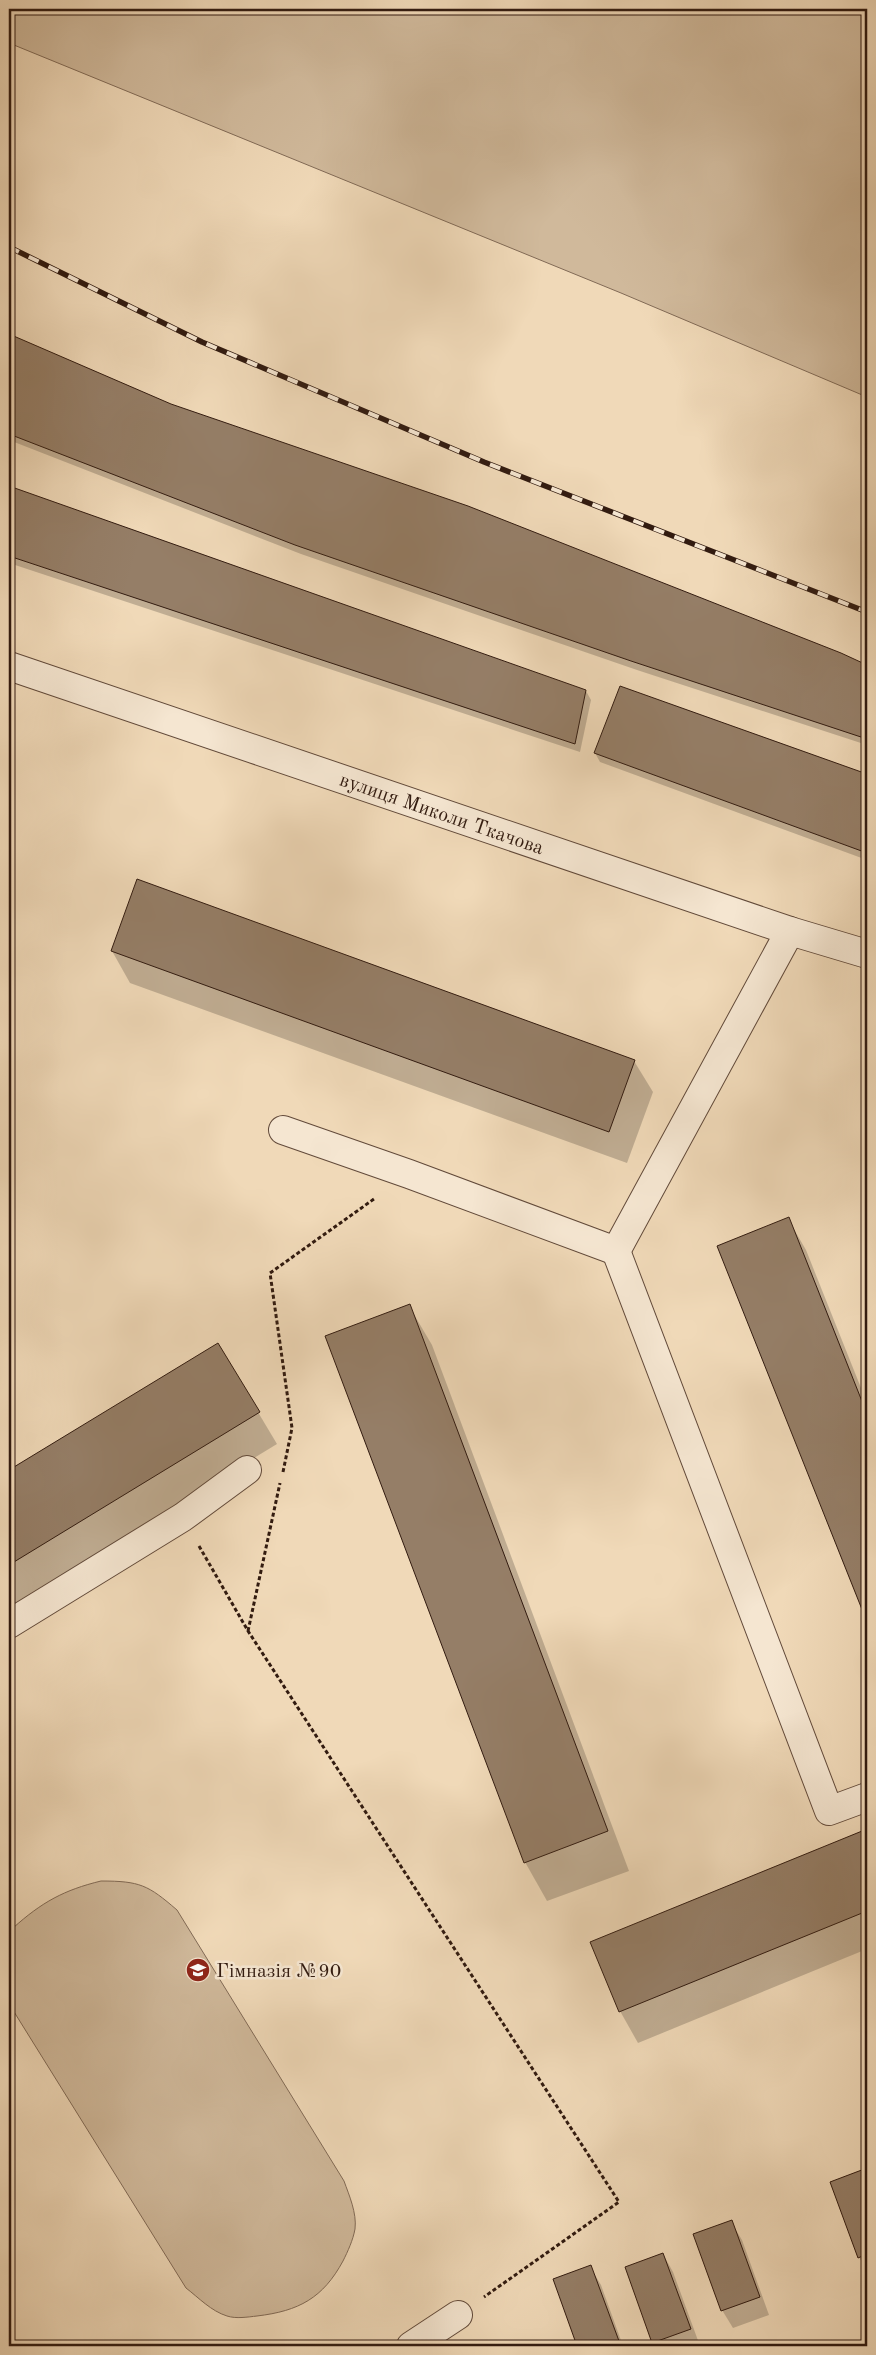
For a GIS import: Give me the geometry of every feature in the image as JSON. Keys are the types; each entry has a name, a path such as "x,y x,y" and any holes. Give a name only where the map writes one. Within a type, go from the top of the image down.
{"street":[{"name":"вулиця Миколи Ткачова","path":"12,671 790,931 867,954"},
{"path":"616,1251 790,931"},
{"path":"283,1130 409,1174 616,1251 829,1811 867,1797"},
{"path":"9,1624 183,1517 247,1470"},
{"path":"411,2346 458,2315"}],"path":[{"path":"248,1631 292,1428 270,1273 409,1174"},
{"path":"183,1517 248,1631 619,2202 458,2315"}],"shaded area":[{"path":"9,9 867,9 867,397 621,293 9,43"},
{"path":"101,1881 125,1882 143,1886 177,1910 344,2181 355,2217 352,2241 343,2261 327,2284 318,2293 297,2306 272,2314 238,2318 231,2317 210,2308 186,2288 11,2007 9,1933 34,1911 54,1898 76,1888"}],"building":[{"path":"9,334 171,404 468,506 841,653 867,665 867,739 631,661 295,545 9,434"},
{"path":"9,486 586,690 575,744 9,556"},
{"path":"620,686 867,774 867,853 594,753"},
{"path":"137,879 635,1060 609,1132 111,951"},
{"path":"789,1217 867,1414 867,1622 717,1246"},
{"path":"410,1304 608,1831 524,1863 325,1336"},
{"path":"218,1343 260,1412 9,1565 9,1470"},
{"path":"867,1829 867,1911 619,2012 590,1942"},
{"path":"867,2168 867,2254 858,2258 830,2182"},
{"path":"732,2220 760,2297 721,2311 693,2234"},
{"path":"663,2253 691,2329 652,2343 625,2267"},
{"path":"591,2265 619,2341 605,2346 577,2346 553,2279"}],"railway":[{"path":"9,247 202,342 484,462 867,612"}],"place":[{"name":"Гімназія №90","path":"198,1970"}]}
